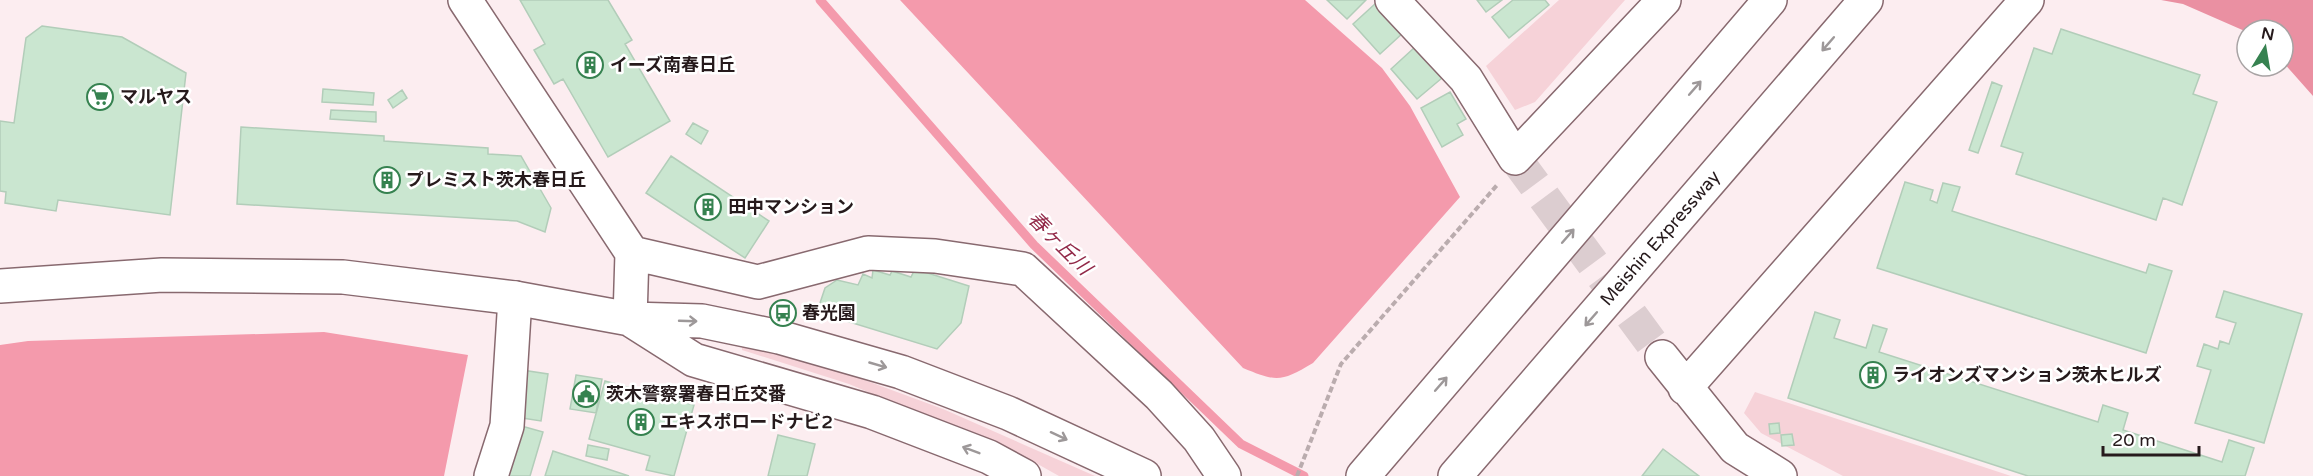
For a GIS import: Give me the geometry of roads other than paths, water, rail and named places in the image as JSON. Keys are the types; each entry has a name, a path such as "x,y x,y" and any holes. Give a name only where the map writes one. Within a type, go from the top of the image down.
{"main road":[{"path":"465,0 632,253 630,319"},
{"path":"1392,0 1466,80 1515,158 1664,0"},
{"path":"1363,476 1770,0"},
{"name":"Meishin Expressway","path":"1455,476 1866,0"},
{"path":"1685,388 2027,0"},
{"path":"632,253 758,282 868,253 935,256 1023,270 1159,395 1199,439 1224,476"},
{"path":"0,286 162,275 343,277 515,298 630,319 702,321 779,337 901,372 1008,412 1144,476"},
{"path":"491,476 507,426 515,298"},
{"path":"630,319 694,360 872,412 989,457 1024,476"},
{"path":"1662,357 1735,448 1780,476"}],"waterway":[{"name":"春ヶ丘川","path":"820,0 1034,245 1241,444 1304,476"}],"tunnel":[{"path":"1515,158 1662,357"}],"place":[{"name":"イーズ南春日丘","path":"590,65"},
{"name":"マルヤス","path":"100,97"},
{"name":"プレミスト茨木春日丘","path":"387,180"},
{"name":"田中マンション","path":"708,207"},
{"name":"春光園","path":"783,313"},
{"name":"ライオンズマンション茨木ヒルズ","path":"1873,375"},
{"name":"茨木警察署春日丘交番","path":"586,394"},
{"name":"エキスポロードナビ2","path":"641,422"}]}
